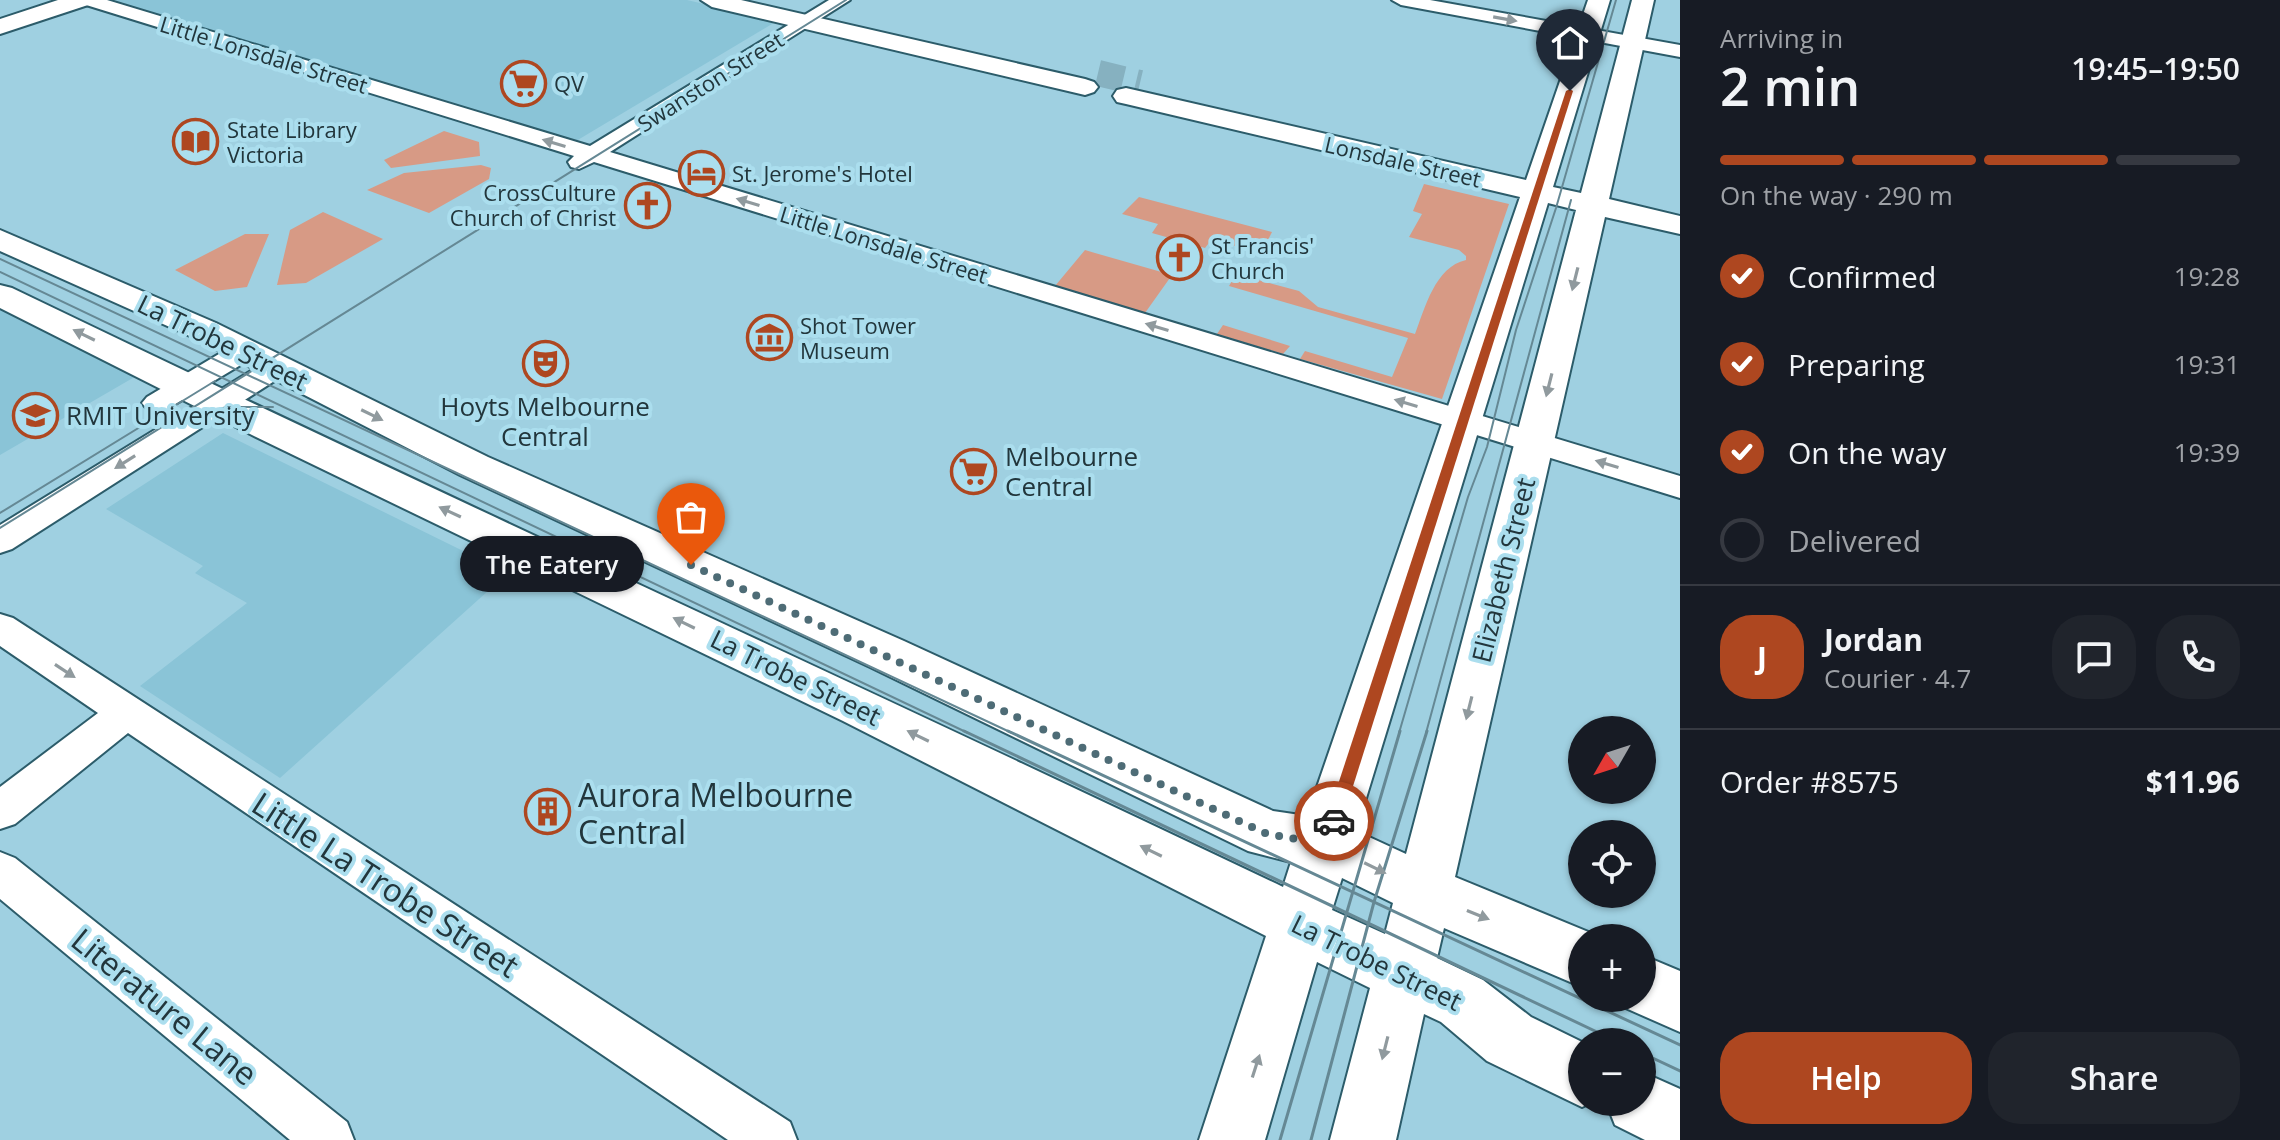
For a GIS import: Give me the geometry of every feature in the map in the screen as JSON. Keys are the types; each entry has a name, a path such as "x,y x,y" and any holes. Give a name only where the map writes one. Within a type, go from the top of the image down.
{"street":[{"path":"0,12 35,0"},
{"path":"0,27 80,0"},
{"name":"Little Lonsdale Street","path":"89,0 585,159 1680,487"},
{"path":"778,0 1092,80"},
{"path":"1401,0 1680,51"},
{"path":"1232,1140 1299,924 1599,0"},
{"name":"Elizabeth Street","path":"1363,1140 1643,0"},
{"path":"726,1 824,11"},
{"name":"Swanston Street","path":"585,159 824,11"},
{"name":"Lonsdale Street","path":"1133,89 1595,196 1680,225"},
{"name":"Lonsdale Street","path":"1595,196 1680,205"},
{"name":"La Trobe Street","path":"0,239 126,294 474,466 887,654 1267,834 1327,844 1424,891 1568,952"},
{"name":"La Trobe Street","path":"0,295 171,394 220,403 845,700 1462,1001 1509,1039 1568,1068"},
{"path":"171,394 260,359"},
{"path":"0,541 220,403 260,359"},
{"name":"Little La Trobe Street","path":"0,628 272,809 746,1133"},
{"path":"0,811 128,712"},
{"name":"Literature Lane","path":"0,872 329,1140"},
{"path":"1656,991 1680,1002"},
{"path":"1656,1111 1680,1123"}],"shaded area":[{"name":"QV","path":"105,0 687,0 777,21 571,144"},
{"path":"444,131 479,142 480,156 391,168 384,160"},
{"path":"481,165 491,168 489,179 429,213 367,190 404,173"},
{"path":"1424,184 1509,204 1442,399 1300,359 1305,351 1392,377 1408,338 1229,286 1236,274 1299,291 1318,307 1415,334 1427,301 1439,280 1455,264 1466,260 1459,250 1409,237 1422,214 1413,211"},
{"path":"1139,197 1272,232 1261,254 1212,239 1205,248 1152,233 1158,224 1122,214"},
{"path":"323,212 383,239 306,283 277,285 290,230"},
{"path":"245,234 269,234 247,287 215,291 175,270"},
{"path":"1085,250 1172,275 1145,313 1055,286"},
{"name":"RMIT University","path":"0,308 138,375 0,455"},
{"path":"1223,325 1290,346 1283,354 1217,334"},
{"path":"223,433 508,573 280,778 140,686 247,603 195,573 203,566 106,509"}],"tunnel":[{"path":"1098,73 1140,83"}],"tram line":[{"path":"246,374 846,0"},
{"path":"1399,733 1468,497 1487,447 1516,330 1556,208 1616,0"},
{"path":"1426,733 1571,200"},
{"path":"0,259 246,374"},
{"path":"0,272 233,383"},
{"path":"233,383 246,374"},
{"path":"246,374 1012,733"},
{"path":"0,513 215,381"},
{"path":"0,528 233,383"},
{"path":"233,383 968,733"},
{"path":"194,415 227,407 273,407"},
{"path":"964,731 1347,913"},
{"path":"1008,731 1353,892"},
{"path":"1353,892 1400,731"},
{"path":"1374,902 1427,731"},
{"path":"1347,913 1353,892"},
{"path":"1353,892 1374,902"},
{"path":"1368,923 1374,902"},
{"path":"1374,902 1680,1045"},
{"path":"1280,1140 1347,913"},
{"path":"1347,913 1368,923"},
{"path":"1311,1140 1368,923"},
{"path":"1368,923 1589,1028"},
{"path":"1656,1060 1680,1071"}],"way so far":[{"path":"691,565 1267,834 1327,844 1334,821"}],"place":[{"name":"QV","path":"523,83"},
{"name":"State Library Victoria","path":"196,142"},
{"name":"St. Jerome's Hotel","path":"701,173"},
{"name":"CrossCulture Church of Christ","path":"647,205"},
{"name":"St Francis' Church","path":"1180,258"},
{"name":"Shot Tower Museum","path":"769,338"},
{"name":"Hoyts Melbourne Central","path":"545,363"},
{"name":"RMIT University","path":"35,415"},
{"name":"Melbourne Central","path":"974,471"},
{"name":"The Eatery","path":"691,565"},
{"name":"Aurora Melbourne Central","path":"547,812"}],"route":[{"path":"1334,821 1570,91"}]}
